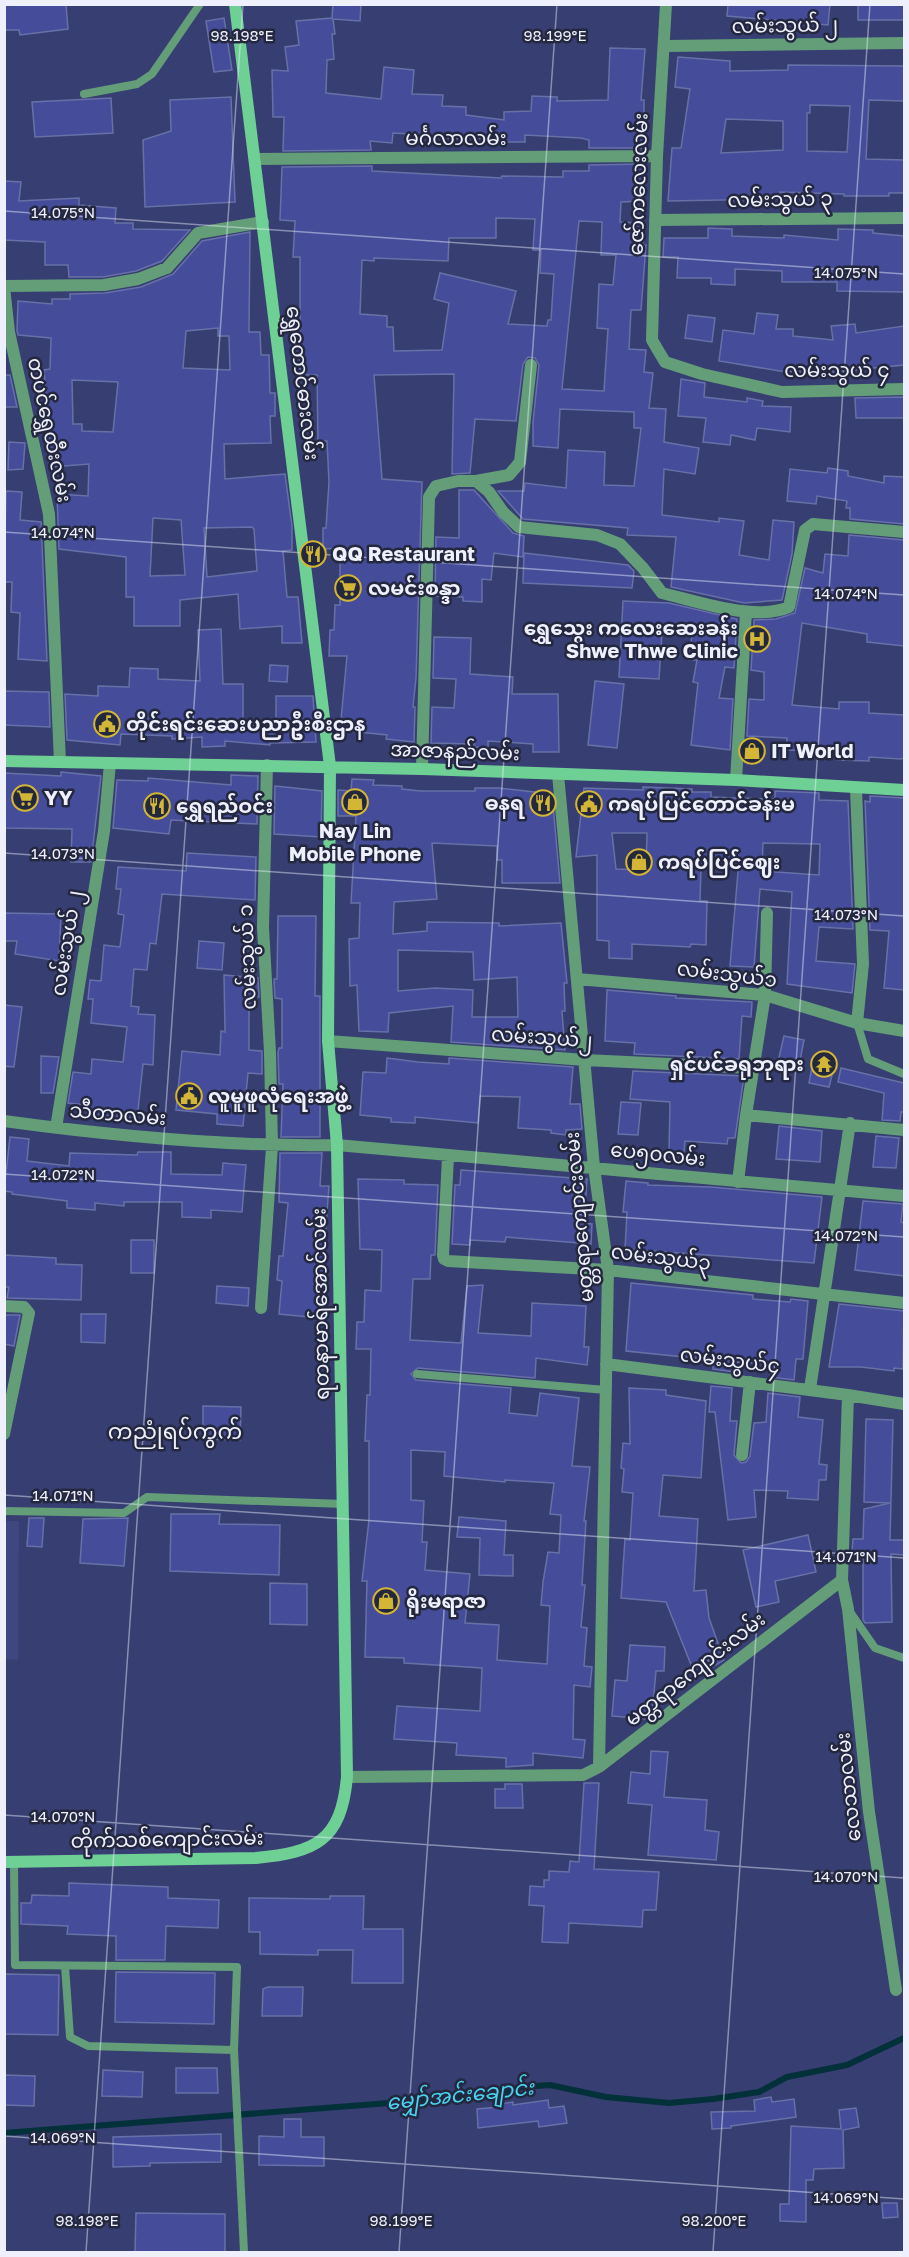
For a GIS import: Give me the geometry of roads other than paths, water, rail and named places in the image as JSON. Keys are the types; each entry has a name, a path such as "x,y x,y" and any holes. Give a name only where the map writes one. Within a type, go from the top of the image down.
{"street":[{"name":"ရွှေတောင်ဓားလမ်း","path":"235,4 330,766"},
{"name":"ဇော်ကလေးလမ်း","path":"665,362 652,340 657,156 666,4"},
{"name":"လမ်းသွယ် ၂","path":"665,46 904,43"},
{"name":"မင်္ဂလာလမ်း","path":"255,159 657,156"},
{"name":"လမ်းသွယ် ၃","path":"655,220 904,218"},
{"path":"4,286 104,285 138,279 167,268 198,233 263,222"},
{"name":"တပင်ရွှေထီးလမ်း","path":"4,286 11,343 49,514 60,762"},
{"name":"လမ်းသွယ် ၄","path":"665,362 702,374 782,392 904,389"},
{"path":"422,769 429,497 436,486 509,475 516,469 520,462 531,365"},
{"path":"476,481 489,492 503,512 519,527 597,535 620,544 644,568 662,593 746,612 781,610 789,607 806,530 813,524 904,532"},
{"path":"736,780 746,612"},
{"name":"အာဇာနည်လမ်း","path":"4,761 330,766 736,780 856,789 904,790"},
{"name":"လမ်းသွယ် ၂","path":"56,1128 104,831 110,763"},
{"name":"လမ်းသွယ် ၁","path":"261,1308 272,1146 270,1052 263,927 267,765"},
{"name":"ရတနာမာရ်အောင်လမ်း","path":"326,1836 344,1803 347,1777 337,1145 328,1041 330,766"},
{"name":"မတ္တရာကျောင်းလမ်း","path":"558,774 594,1167 608,1270 599,1767"},
{"path":"856,789 863,964 857,1023"},
{"path":"738,1182 765,995 767,913"},
{"name":"လမ်းသွယ်၁","path":"577,979 765,995 857,1023 904,1031"},
{"name":"လမ်းသွယ်၂","path":"328,1041 585,1060 753,1068"},
{"path":"746,1115 850,1123 904,1130"},
{"name":"သီတာလမ်း","path":"4,1121 56,1128 272,1146 337,1145"},
{"path":"810,1389 838,1190 850,1123"},
{"name":"ပေ၅၀လမ်း","path":"337,1145 448,1157 594,1167 904,1196"},
{"name":"လမ်းသွယ်၃","path":"448,1157 444,1259 608,1270 824,1296 904,1303"},
{"path":"4,1306 24,1307 29,1314 8,1402 4,1434"},
{"name":"လမ်းသွယ်၄","path":"606,1364 810,1389 904,1404"},
{"path":"742,1455 750,1382"},
{"name":"လေသာလမ်း","path":"848,1395 842,1580 848,1609 869,1812 896,1990"},
{"name":"မတ္တရာကျောင်းလမ်း","path":"347,1777 583,1775 599,1767 842,1580"},
{"name":"တိုက်သစ်ကျောင်းလမ်း","path":"9,1862 256,1858 296,1854 326,1836"}],"lane":[{"path":"84,94 137,84 152,74 200,4"},
{"path":"857,1023 868,1059 904,1074"},
{"path":"417,1374 606,1390"},
{"path":"4,1511 124,1513 147,1497 343,1504"},
{"path":"848,1609 875,1648 904,1658"},
{"path":"9,1862 15,1965 237,1967 234,2050 244,2253"},
{"path":"65,1966 70,2037 88,2046 234,2050"}],"waterway":[{"name":"မျှော်အင်းချောင်း","path":"4,2133 492,2095 522,2087 550,2085 606,2097 669,2103 713,2099 759,2092 787,2077 847,2065 904,2038"}],"place":[{"name":"QQ Restaurant","path":"313,554"},
{"name":"လမင်းစန္ဒာ","path":"348,588"},
{"name":"ရွှေသွေး ကလေးဆေးခန်း Shwe Thwe Clinic","path":"757,639"},
{"name":"တိုင်းရင်းဆေးပညာဦးစီးဌာန","path":"107,724"},
{"name":"IT World","path":"752,751"},
{"name":"YY","path":"25,798"},
{"name":"Nay Lin Mobile Phone","path":"355,802"},
{"name":"ဓနရ","path":"543,803"},
{"name":"ကရပ်ပြင်တောင်ခန်းမ","path":"589,804"},
{"name":"ရွှေရည်ဝင်း","path":"157,806"},
{"name":"ကရပ်ပြင်ဈေး","path":"639,862"},
{"name":"ရှင်ပင်ခရုဘုရား","path":"824,1064"},
{"name":"လူမူဖူလုံရေးအဖွဲ့","path":"189,1096"},
{"name":"ရိုးမရာဇာ","path":"386,1601"}],"district":[{"name":"ကညုံရပ်ကွက်","path":"175,1431"}]}
